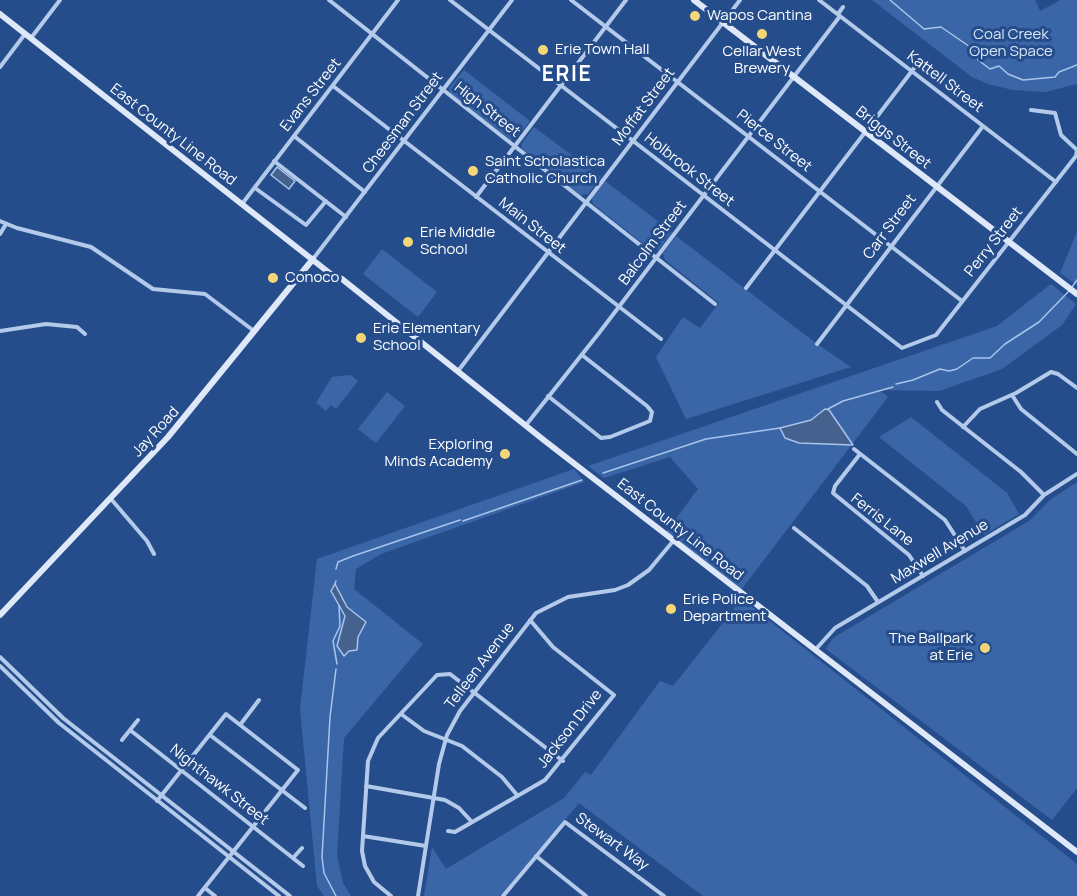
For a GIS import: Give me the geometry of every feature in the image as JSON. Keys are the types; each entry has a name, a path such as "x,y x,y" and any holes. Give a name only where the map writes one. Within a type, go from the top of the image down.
{"main road":[{"name":"Briggs Street","path":"694,0 1076,293"},
{"name":"East County Line Road","path":"0,14 431,354 457,371 1077,852"},
{"name":"Jay Road","path":"2,613 182,421 313,259"}],"street":[{"path":"0,67 60,0"},
{"name":"High Street","path":"329,0 715,303"},
{"name":"Evans Street","path":"242,204 398,0"},
{"name":"Holbrook Street","path":"450,0 898,346 906,348 918,344"},
{"name":"Cheesman Street","path":"313,259 512,0"},
{"name":"Pierce Street","path":"571,0 962,301"},
{"path":"476,197 626,0"},
{"name":"Moffat Street","path":"457,371 740,0"},
{"name":"Kattell Street","path":"819,0 1056,182"},
{"name":"Balcolm Street","path":"525,425 619,307 794,77 843,8"},
{"path":"746,288 918,63"},
{"name":"Main Street","path":"333,86 661,339"},
{"name":"Perry Street","path":"918,344 935,337 1076,156 1077,150 1061,135 1053,112 1031,110"},
{"name":"Carr Street","path":"817,344 983,126"},
{"path":"294,136 365,192"},
{"path":"274,161 346,217"},
{"path":"254,188 306,225 326,201"},
{"path":"0,221 91,247 153,289 205,294 255,333"},
{"path":"0,234 6,224"},
{"path":"0,331 46,324 77,327 85,334"},
{"path":"548,396 601,438 633,429 650,421 652,412 647,406 582,355"},
{"path":"963,427 980,409 1012,395 1051,372 1058,374 1077,388"},
{"path":"1012,395 1021,409 1077,454"},
{"path":"937,402 942,410 1021,472 1044,495"},
{"path":"854,449 945,520 965,551"},
{"name":"Ferris Lane","path":"860,454 835,486 833,493 909,555 923,576"},
{"name":"Maxwell Avenue","path":"815,650 836,628 1025,515 1044,495 1077,474"},
{"path":"111,499 147,541 154,554"},
{"path":"794,528 867,585 878,602"},
{"name":"Telleen Avenue","path":"418,896 445,739 455,719 474,692 530,620 546,606 568,597 615,590 628,585 650,570 674,540"},
{"name":"Jackson Drive","path":"448,831 455,832 545,780 563,761 614,695 553,647 530,620"},
{"path":"0,657 63,718 290,896"},
{"path":"0,666 59,723 279,896"},
{"path":"391,896 374,882 365,866 363,836 368,761 373,747 440,673 450,674 563,761"},
{"path":"240,725 260,700"},
{"path":"157,801 226,714 298,770 198,896"},
{"path":"401,714 416,726 462,746 502,777 517,795"},
{"path":"122,740 138,720"},
{"name":"Nighthawk Street","path":"130,730 303,866"},
{"path":"210,735 304,808"},
{"path":"96,753 100,748"},
{"path":"366,786 434,797 453,804 472,822"},
{"name":"Stewart Way","path":"504,896 565,822 664,896"},
{"path":"363,836 426,846"},
{"path":"293,858 302,848"},
{"path":"536,856 586,896"},
{"path":"205,888 215,896"}],"green space":[{"name":"Coal Creek Open Space","path":"872,0 1035,0 1040,11 1061,0 1077,0 1077,86 1076,84 1046,92 1013,90 988,84 972,77"},
{"path":"464,70 530,121 516,139 511,140 450,93 449,88"},
{"path":"534,127 601,177 588,194 580,195 522,149 522,143"},
{"path":"605,181 672,232 658,250 651,250 593,204 592,198"},
{"path":"1077,232 1077,285 1060,273"},
{"path":"676,236 817,344 851,367 686,419 656,357 683,317 700,328 719,303 665,260 663,253"},
{"path":"382,249 437,292 418,317 363,274"},
{"path":"1051,284 1076,304 1062,325 1002,369 939,391 879,390 888,397 741,590 665,533 698,489 670,457 604,478 588,466 997,326"},
{"path":"351,375 358,381 336,409 331,405 326,411 316,403 332,377"},
{"path":"387,392 405,406 376,443 358,429"},
{"path":"911,417 1007,493 1019,514 984,535 966,506 879,437"},
{"path":"574,469 584,482 381,554 356,569 354,589 423,644 344,738 337,855 343,883 351,896 324,896 317,886 300,709 317,559"},
{"path":"1077,482 1077,788 1052,820 826,649 833,638 1029,521 1050,500"},
{"path":"742,599 1077,864 1077,896 703,896 579,803 500,896 424,896 432,847 446,869 564,798 585,772 591,775 660,681 673,686"}],"shaded area":[{"path":"277,167 295,181 289,189 271,175"},
{"path":"825,409 829,410 853,445 799,443 785,438 780,428 811,420"},
{"path":"335,584 347,607 366,622 358,637 357,650 349,651 344,656 337,646 345,616 331,591"}],"waterway":[{"path":"890,0 924,29 941,27 976,51 978,60 990,69 999,66 1008,74 1023,80 1055,77 1059,72 1077,65"},
{"path":"1072,287 1077,280"},
{"path":"896,384 940,369 949,371 957,369 973,358 990,358 1005,344 1039,322 1069,291"},
{"path":"828,409 843,401 893,387"},
{"path":"603,473 706,439 780,428"},
{"path":"463,521 582,480"},
{"path":"336,569 338,562 353,556 460,520"},
{"path":"337,664 333,641 340,626 339,606"},
{"path":"336,669 330,717 322,857 324,873 336,896"}],"place":[{"name":"Wapos Cantina","path":"695,16"},
{"name":"Cellar West Brewery","path":"762,34"},
{"name":"Erie Town Hall","path":"543,50"},
{"name":"Saint Scholastica Catholic Church","path":"473,171"},
{"name":"Erie Middle School","path":"408,242"},
{"name":"Conoco","path":"273,278"},
{"name":"Erie Elementary School","path":"361,338"},
{"name":"Exploring Minds Academy","path":"505,454"},
{"name":"Erie Police Department","path":"671,609"},
{"name":"The Ballpark at Erie","path":"985,648"}],"district":[{"name":"ERIE","path":"567,75"}]}
